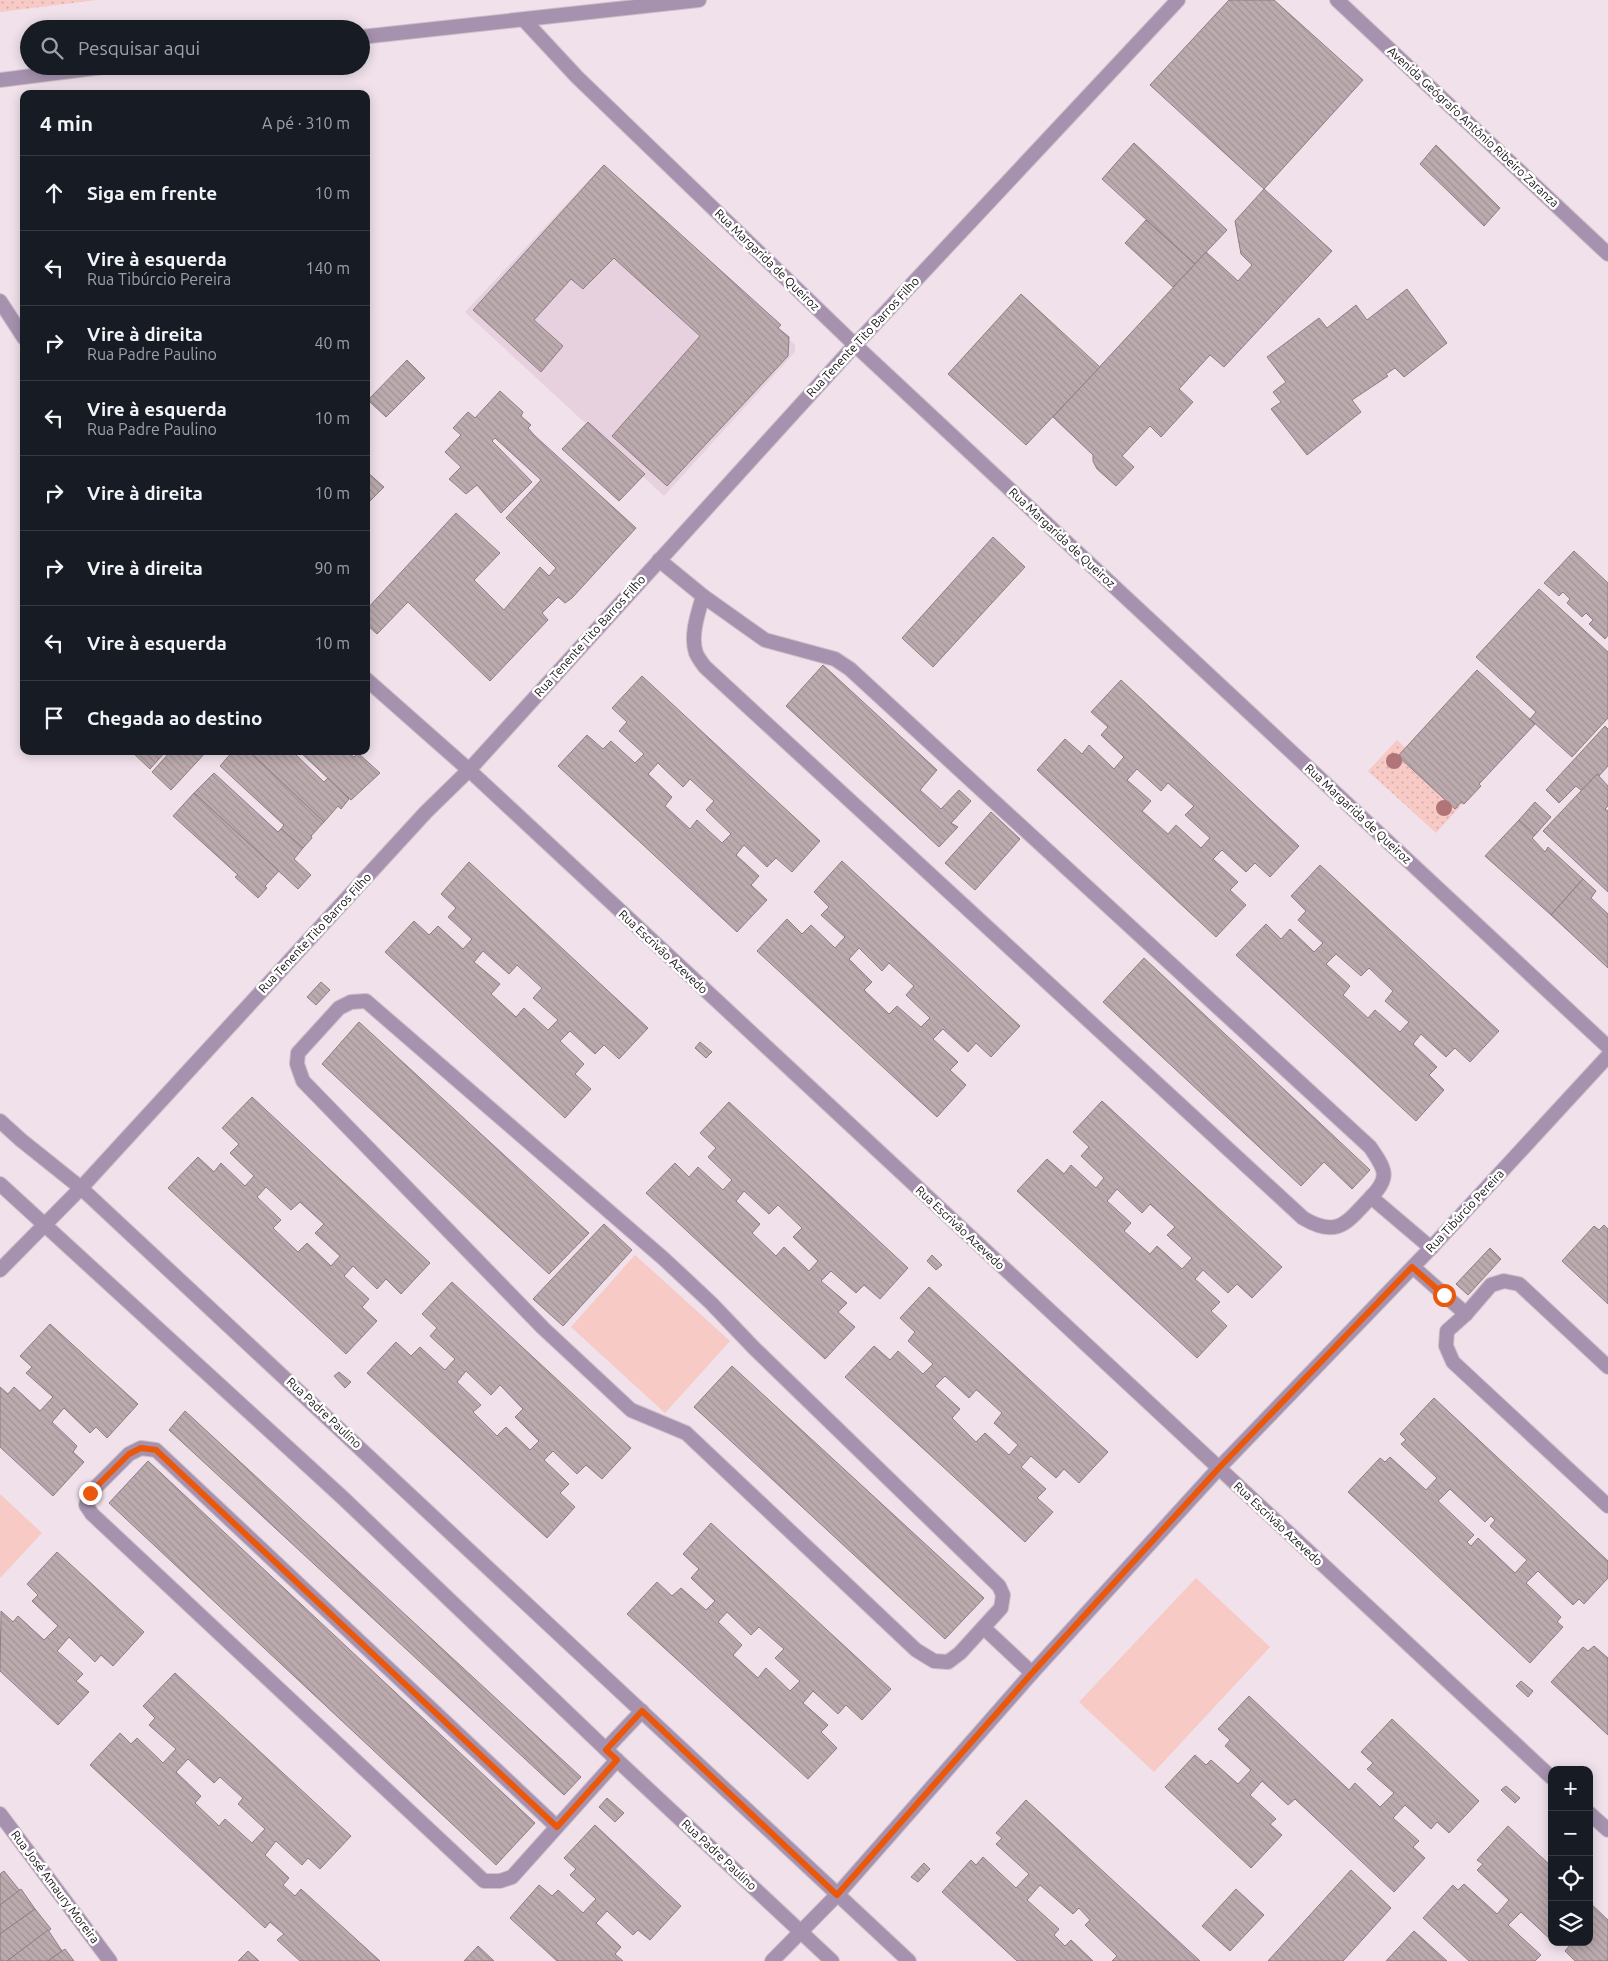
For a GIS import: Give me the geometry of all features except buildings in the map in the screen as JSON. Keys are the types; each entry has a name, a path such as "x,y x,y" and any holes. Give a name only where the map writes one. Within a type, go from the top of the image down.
{"street":[{"path":"370,36 699,0"},
{"name":"Rua Tenente Tito Barros Filho","path":"0,1270 81,1188 426,812 468,770 855,345 1178,0"},
{"name":"Avenida Geógrafo Antônio Ribeiro Zaranza","path":"1337,0 1608,254"},
{"name":"Rua Margarida de Queiroz","path":"524,20 578,77 855,345 1608,1048"},
{"path":"0,80 40,75"},
{"path":"0,301 20,332"},
{"path":"659,560 703,596 765,640 835,659 850,669 1370,1147 1381,1164 1384,1178 1382,1186 1346,1222 1338,1226 1326,1229 1315,1226 1303,1218 705,667 696,652 694,637 697,616 703,596"},
{"name":"Rua Escrivão Azevedo","path":"370,683 468,770 1548,1774"},
{"path":"366,1001 664,1259 999,1586 1003,1595 1001,1608 984,1628 960,1653 948,1662 934,1661 916,1650 686,1433 631,1410 543,1328 303,1082 297,1064 298,1053 339,1008 351,1002 366,1001"},
{"name":"Rua Tibúrcio Pereira","path":"772,1961 837,1895 1032,1673 1218,1469 1431,1248 1608,1056"},
{"name":"Rua Padre Paulino","path":"0,1121 81,1188 909,1961"},
{"name":"Rua Padre Paulino","path":"0,1184 343,1498 606,1750 832,1961"},
{"path":"1371,1197 1403,1222 1431,1248"},
{"path":"1412,1267 1466,1314"},
{"path":"1608,1367 1519,1284 1504,1281 1492,1285 1466,1314 1447,1331 1446,1346 1453,1362 1608,1506"},
{"path":"557,1827 156,1450 141,1448 129,1454 90,1493 86,1505 92,1514 484,1881 500,1881 512,1877 557,1827 617,1760"},
{"path":"984,1628 1032,1673"},
{"path":"606,1750 642,1711"},
{"name":"Rua José Amaury Moreira","path":"0,1814 110,1961"},
{"path":"1593,1817 1608,1830"}],"shaded area":[{"path":"0,0 97,0 0,12"},
{"path":"604,164 795,345 795,352 664,496 465,312"},
{"path":"1397,740 1464,802 1436,833 1368,771"},
{"path":"635,1255 730,1341 665,1413 571,1327"},
{"path":"0,1494 42,1533 0,1578"},
{"path":"1196,1578 1270,1647 1154,1772 1079,1702"}],"route":[{"path":"90,1493 129,1454 141,1448 156,1450 557,1827 617,1760 606,1750 642,1711 837,1895 1032,1673 1218,1469 1412,1267 1444,1295"}]}
